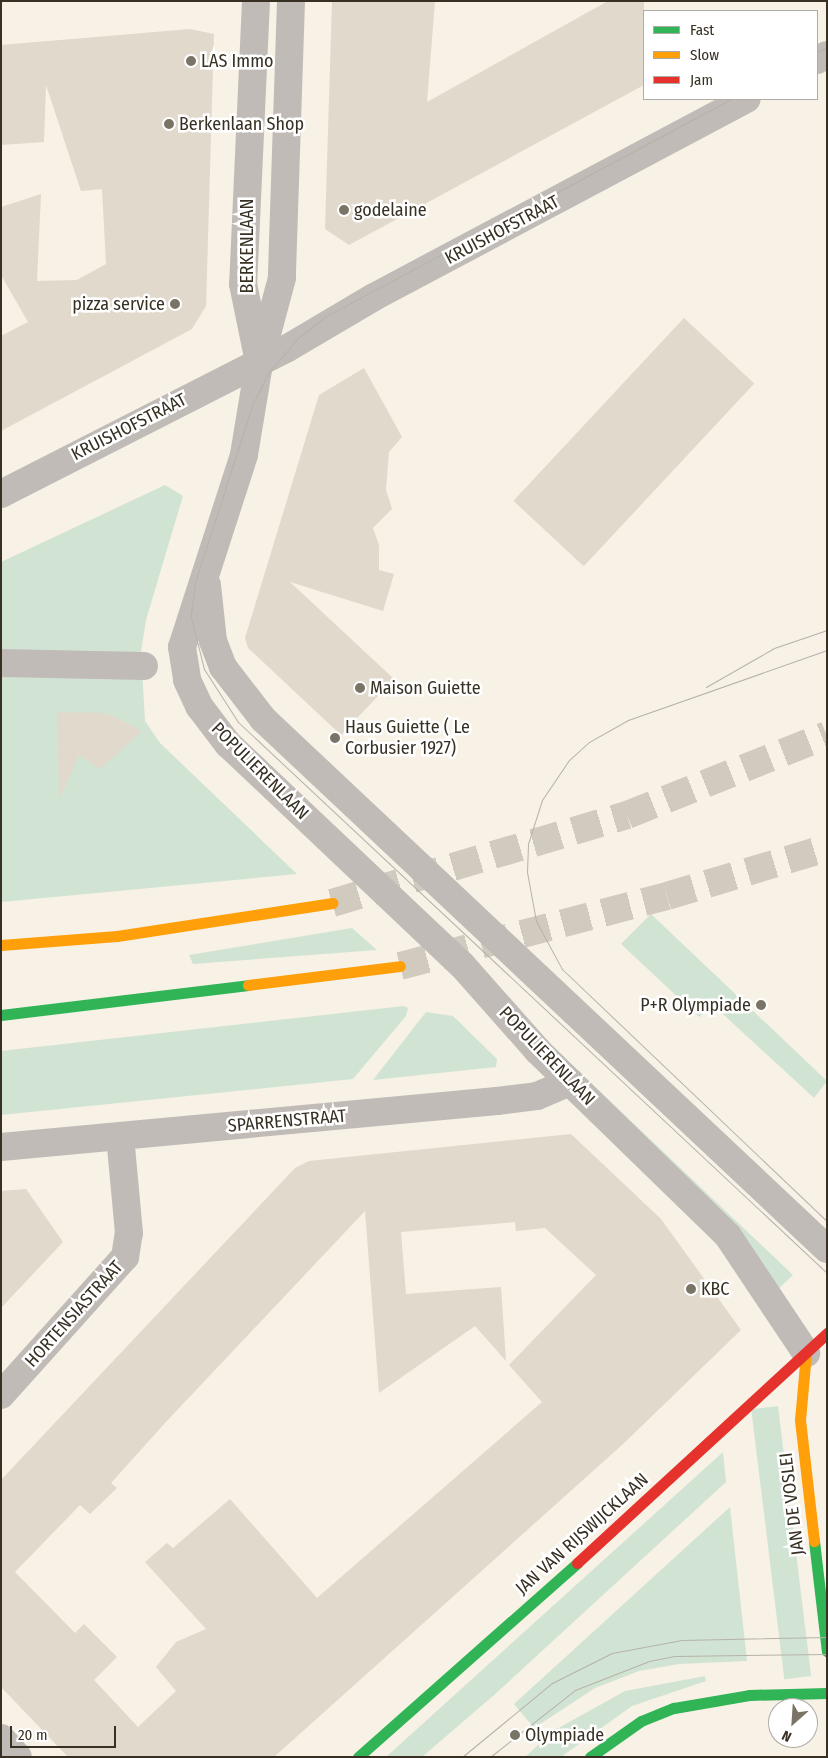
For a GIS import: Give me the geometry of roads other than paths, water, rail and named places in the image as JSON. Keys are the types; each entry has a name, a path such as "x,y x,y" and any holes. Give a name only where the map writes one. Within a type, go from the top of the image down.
{"main road":[{"path":"1,945 117,936 332,903"},
{"path":"1,1015 400,966"},
{"name":"JAN VAN RIJSWIJCKLAAN","path":"358,1757 827,1333"},
{"name":"JAN DE VOSLEI","path":"806,1353 800,1420 827,1651"},
{"path":"590,1757 641,1721 674,1708 749,1695 827,1693"}],"street":[{"name":"BERKENLAAN","path":"256,1 243,284 259,364"},
{"name":"BERKENLAAN","path":"259,364 282,278 292,1"},
{"name":"KRUISHOFSTRAAT","path":"1,494 259,364 374,297 745,100"},
{"path":"259,364 244,455 207,575 213,641 233,684 262,720 827,1249"},
{"name":"POPULIERENLAAN","path":"207,575 182,646 188,680 212,727 462,964 570,1082 728,1236 806,1353"},
{"path":"1,663 144,666"},
{"name":"SPARRENSTRAAT","path":"1,1147 497,1101 537,1096 570,1082"},
{"name":"HORTENSIASTRAAT","path":"1,1395 125,1256 129,1233 120,1136"},
{"path":"1,1738 18,1757"}],"tunnel":[{"path":"332,903 627,815 827,735"},
{"path":"400,966 667,896 827,848"}],"tram line":[{"path":"818,52 827,47"},
{"path":"729,100 325,317 298,338 269,372 252,406 195,582 191,617 204,669 238,722 827,1273"},
{"path":"706,687 774,648 827,630"},
{"path":"827,650 628,720 589,742 569,760 542,800 528,844 527,872 536,921 562,969 827,1221"},
{"path":"462,1757 552,1683 612,1653 682,1640 827,1637"},
{"path":"490,1757 575,1690 649,1661 675,1656 827,1654"}],"place":[{"name":"LAS Immo","path":"191,61"},
{"name":"Berkenlaan Shop","path":"169,124"},
{"name":"godelaine","path":"344,210"},
{"name":"pizza service","path":"175,304"},
{"name":"Maison Guiette","path":"360,688"},
{"name":"Haus Guiette ( Le Corbusier 1927)","path":"335,738"},
{"name":"P+R Olympiade","path":"761,1005"},
{"name":"KBC","path":"691,1289"},
{"name":"Olympiade","path":"515,1735"}]}
